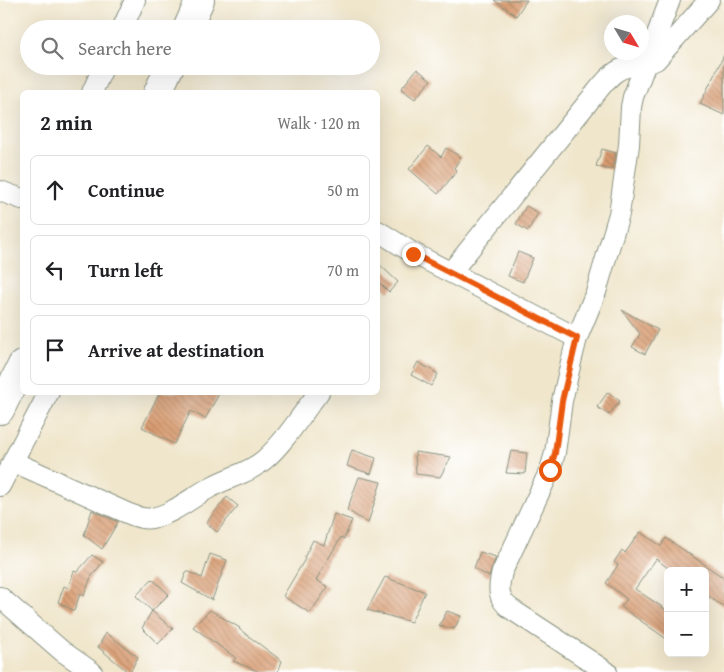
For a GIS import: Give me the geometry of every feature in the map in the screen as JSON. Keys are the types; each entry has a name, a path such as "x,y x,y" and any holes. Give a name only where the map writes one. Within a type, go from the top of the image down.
{"main road":[{"path":"191,20 200,0"},
{"path":"159,90 166,75"},
{"path":"0,410 20,369"}],"street":[{"path":"126,20 135,0"},
{"path":"607,672 511,609 501,600 499,589 502,572 550,470 555,453 564,391 577,338 596,292 620,214 633,96 670,0"},
{"path":"451,272 607,80 623,68 646,64 656,60 709,0"},
{"path":"93,90 100,75"},
{"path":"0,191 20,198"},
{"path":"380,232 413,254 577,338"},
{"path":"0,486 48,395"},
{"path":"14,462 127,513 142,518 158,517 212,486 263,461 317,395"},
{"path":"0,597 62,651 92,672"}],"building":[{"path":"494,0 527,0 516,16"},
{"path":"724,55 724,115 700,104"},
{"path":"417,69 431,80 415,99 401,89"},
{"path":"428,146 441,157 446,148 461,157 454,168 457,171 438,194 409,169"},
{"path":"602,149 616,153 611,170 596,166"},
{"path":"526,206 538,213 528,231 516,224"},
{"path":"518,252 533,258 523,282 508,276"},
{"path":"380,265 398,282 389,292 380,283"},
{"path":"622,310 658,330 645,354 632,347 640,334"},
{"path":"418,362 438,374 431,386 411,375"},
{"path":"608,392 620,401 609,415 597,407"},
{"path":"158,395 218,395 205,419 191,411 174,444 142,427"},
{"path":"352,450 376,458 371,474 347,466"},
{"path":"511,451 527,453 525,474 506,473"},
{"path":"415,452 451,457 440,477 416,474"},
{"path":"359,477 381,482 368,523 347,510"},
{"path":"227,497 238,506 217,532 206,523"},
{"path":"92,510 118,522 102,549 84,535"},
{"path":"334,514 352,520 344,539 341,537 316,580 328,587 310,613 283,596 305,559 313,540 324,545"},
{"path":"640,532 661,546 666,538 708,567 667,567 656,559 635,589 664,608 664,637 621,607 627,599 606,583 618,565 614,562 622,550 625,553"},
{"path":"480,552 496,557 489,577 474,568"},
{"path":"210,554 227,560 212,600 182,583 187,571 202,578"},
{"path":"92,555 103,562 91,577 84,596 80,594 74,611 58,602 64,586 68,588 74,571 77,572"},
{"path":"709,568 724,578 724,607 709,597"},
{"path":"385,577 425,592 411,622 367,610"},
{"path":"152,579 169,594 152,611 136,596"},
{"path":"210,610 240,628 282,661 278,672 260,672 233,661 236,658 193,627"},
{"path":"152,611 173,629 158,644 142,628"},
{"path":"447,611 461,616 454,629 439,626"},
{"path":"106,633 138,657 130,672 98,647"}],"route":[{"path":"413,254 577,338 562,401 555,453 550,470"}]}
